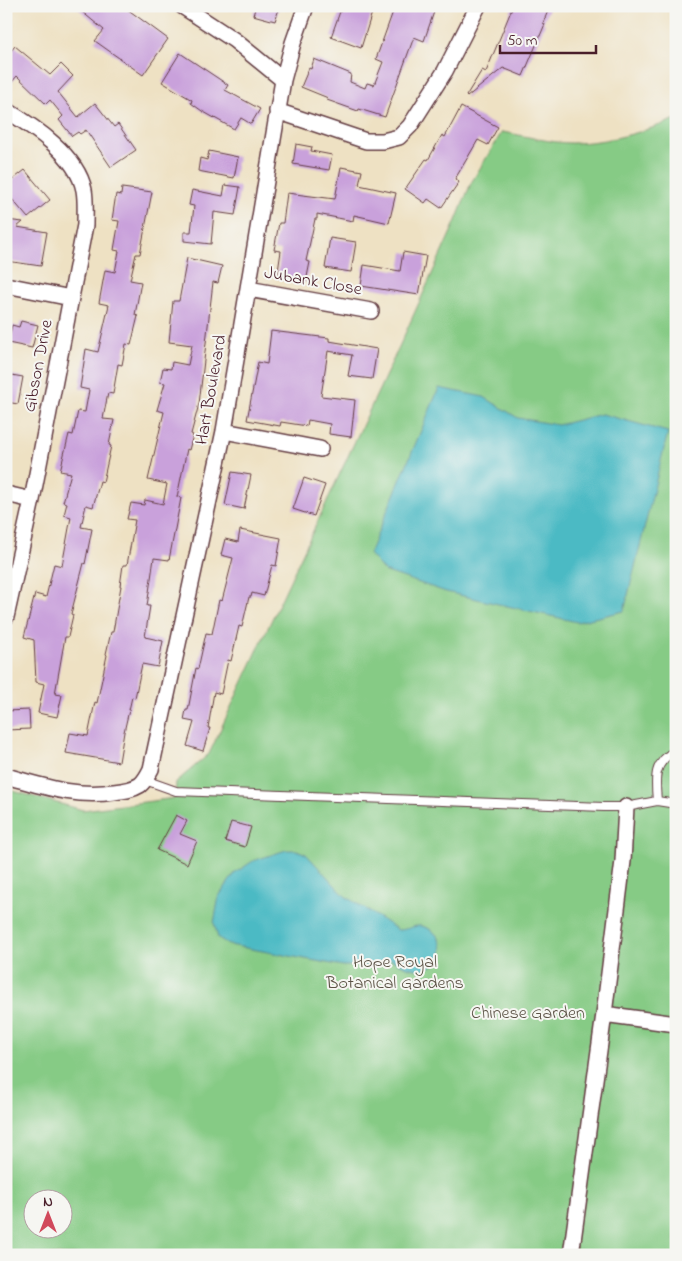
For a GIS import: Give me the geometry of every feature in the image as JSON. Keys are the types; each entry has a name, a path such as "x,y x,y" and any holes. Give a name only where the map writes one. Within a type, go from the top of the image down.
{"street":[{"path":"182,6 234,40 283,80"},
{"name":"Hart Boulevard","path":"145,780 151,769 169,692 224,431 283,80 306,6"},
{"path":"277,111 366,141 383,141 399,137 410,126 445,71 478,6"},
{"name":"Gibson Drive","path":"6,110 36,128 71,162 84,189 85,225 32,500 6,617"},
{"path":"6,285 71,298"},
{"name":"Jubank Close","path":"248,289 371,311"},
{"path":"224,431 320,449"},
{"path":"6,494 32,500"},
{"path":"6,776 64,792 87,794 129,790 139,786 145,780"},
{"path":"571,1255 604,1014 622,861 626,807"},
{"path":"604,1014 676,1024"}],"lane":[{"path":"657,801 657,767 666,755 676,750"},
{"path":"145,780 176,791 354,799 626,807 657,801 676,804"}],"green space":[{"name":"Hope Royal Botanical Gardens","path":"676,119 676,1255 6,1255 6,789 83,810 175,798 176,782 209,754 399,347 471,183 502,132 555,142 584,143 638,132"}],"water":[{"path":"439,388 484,397 518,418 558,425 602,414 668,432 624,611 577,622 446,592 384,571 369,554"},
{"path":"286,850 297,850 306,854 345,896 398,930 421,926 436,934 442,947 438,960 432,966 424,969 406,967 390,959 371,966 343,966 230,945 218,938 214,923 219,896 235,873 253,861"}],"building":[{"path":"75,6 123,6 168,39 143,75 95,41 104,30"},
{"path":"256,6 280,6 275,21 253,15"},
{"path":"342,6 374,6 361,48 331,37"},
{"path":"395,6 436,6 424,41 414,37 385,117 359,109 358,111 327,100 328,98 301,87 314,59 351,74 350,82 365,88 367,83 374,85 383,62 376,59"},
{"path":"513,6 550,6 543,23 545,24 523,76 503,68 467,97 482,70 486,72"},
{"path":"15,46 50,75 61,64 73,76 58,92 78,117 95,103 114,127 118,124 136,150 111,167 86,130 72,136 59,120 63,116 50,100 46,104 17,76 6,89 6,57"},
{"path":"180,53 228,85 225,90 260,109 251,124 241,118 234,129 202,111 191,103 192,100 162,82"},
{"path":"461,107 498,127 488,145 478,140 455,179 459,182 441,208 428,199 425,203 405,189 426,159 428,160 442,135 445,137"},
{"path":"296,144 312,147 311,151 332,155 329,170 293,164"},
{"path":"209,151 238,157 234,178 198,171 200,158 207,160"},
{"path":"341,167 362,171 359,185 396,193 389,223 354,215 353,221 317,214 306,261 310,262 306,282 277,278 281,251 274,250 279,223 283,223 287,193 335,199"},
{"path":"25,170 50,200 28,218 6,192 6,185"},
{"path":"225,185 240,187 235,215 214,212 211,244 184,241 184,232 191,232 194,206 189,205 192,190 223,196"},
{"path":"122,188 152,192 140,254 136,254 130,280 141,282 135,315 138,316 131,345 126,344 122,365 118,364 113,394 108,393 103,419 114,420 109,445 111,446 103,482 100,481 93,507 86,505 81,527 92,529 85,564 71,614 73,615 68,637 65,637 55,694 62,695 57,717 38,713 44,684 36,682 34,640 24,637 35,594 46,597 54,564 62,566 71,517 64,515 67,503 63,502 71,473 60,471 69,434 73,435 78,411 85,412 89,390 80,388 86,349 98,352 109,305 99,303 105,270 115,272 119,251 114,250 119,221 112,220 116,194 121,195"},
{"path":"6,220 23,222 17,227 47,232 41,266 6,261 8,234 6,236"},
{"path":"330,238 356,242 351,272 325,268"},
{"path":"403,252 426,256 419,295 361,286 364,265 400,271"},
{"path":"187,258 222,266 218,283 213,282 199,404 177,497 181,498 169,560 154,558 147,606 150,606 145,637 163,641 158,667 142,664 135,698 132,697 119,762 66,753 70,733 88,736 95,702 97,703 106,654 111,632 113,632 123,565 127,565 135,520 127,519 131,503 144,505 145,500 163,504 167,484 148,480 164,412 157,410 165,383 160,382 163,368 171,369 172,362 188,365 192,345 169,342 173,301 179,301"},
{"path":"21,321 38,325 32,348 8,343 12,325 19,327"},
{"path":"271,331 329,338 329,341 377,349 372,379 348,376 352,355 328,351 321,396 355,400 351,437 329,434 330,424 308,420 307,426 281,422 280,426 247,420 258,362 267,364"},
{"path":"6,374 23,377 18,404 6,402"},
{"path":"232,472 251,475 244,509 225,505"},
{"path":"304,478 325,485 314,516 293,509"},
{"path":"240,530 281,538 276,566 272,565 264,596 252,593 251,597 249,597 242,627 239,626 231,661 228,660 221,694 214,692 208,728 210,728 203,751 187,746 194,722 184,720 206,633 212,634 219,600 222,601 233,558 221,555 225,539 238,542"},
{"path":"29,710 30,729 6,730 6,711"},
{"path":"176,815 187,821 180,834 197,841 187,864 157,850"},
{"path":"231,822 251,827 245,847 225,841"}],"park label":[{"name":"Chinese Garden","path":"528,1014"}]}
